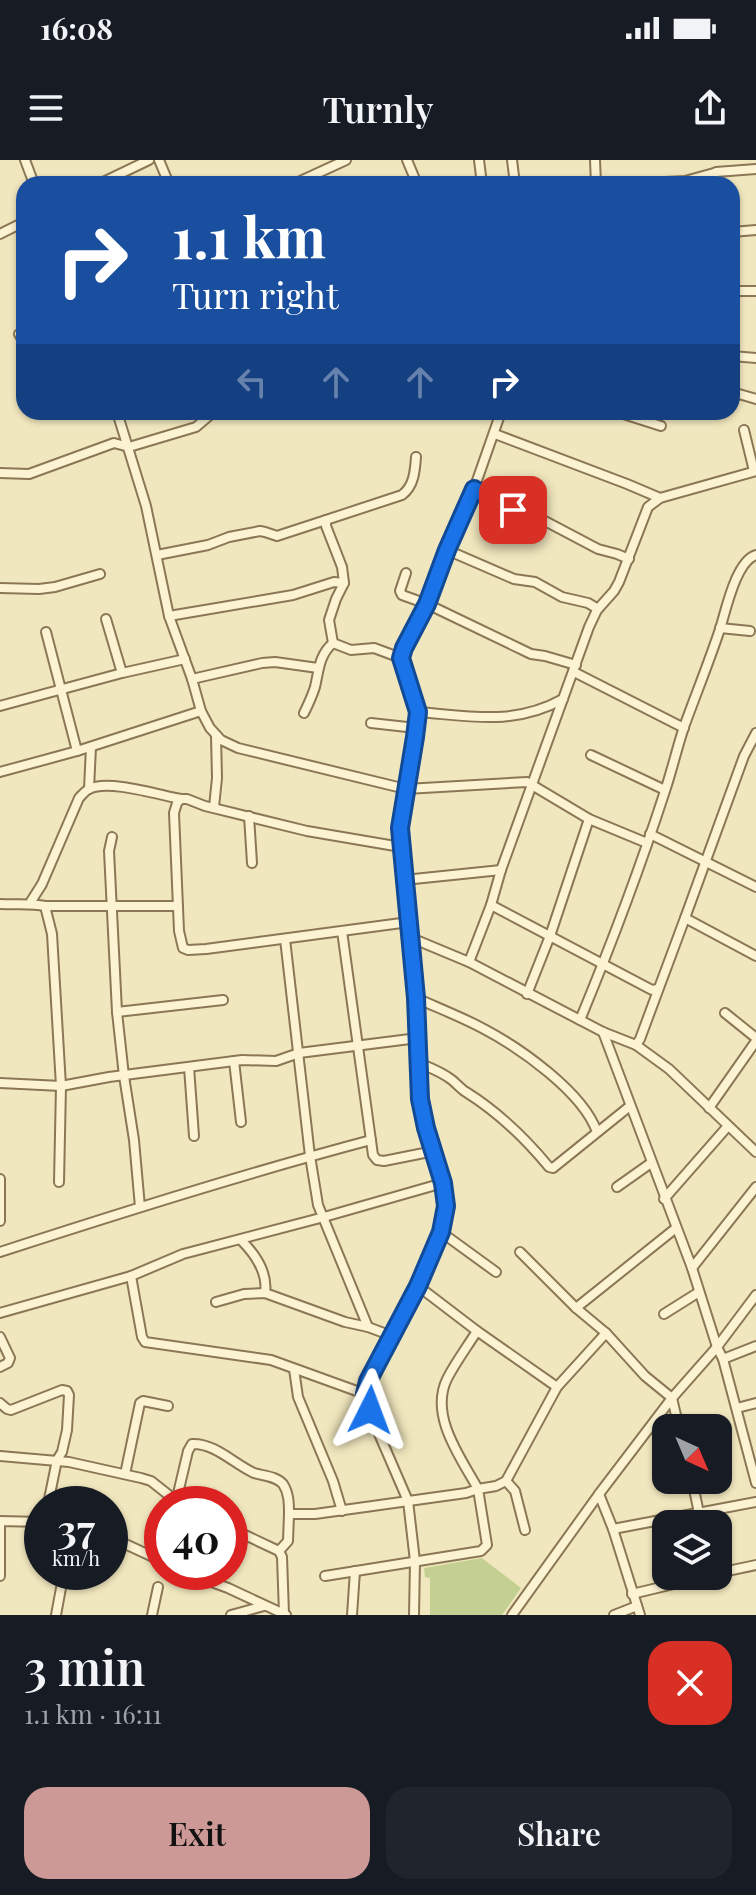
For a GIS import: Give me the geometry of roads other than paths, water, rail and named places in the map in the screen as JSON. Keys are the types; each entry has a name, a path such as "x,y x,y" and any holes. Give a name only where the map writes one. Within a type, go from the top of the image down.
{"street":[{"path":"116,176 149,160"},
{"path":"311,176 346,160"},
{"path":"698,176 720,168 756,169"},
{"path":"120,420 157,555 169,616 201,711 221,740 238,748 406,789 527,782 589,819 648,838 756,887"},
{"path":"0,473 29,474 114,443 129,447 196,427 204,420"},
{"path":"414,1615 415,1561 408,1501 382,1446 365,1394 368,1381 418,1286 441,1232 446,1206 443,1183 420,1099 416,998 400,828 418,712 401,658 427,604 499,420"},
{"path":"642,420 661,426"},
{"path":"469,962 589,627 600,607 617,587 648,507 660,498 755,471 744,430"},
{"path":"495,434 660,498"},
{"path":"157,555 260,531 277,536 402,495 415,473 416,457"},
{"path":"474,489 598,549 629,559"},
{"path":"326,520 342,567 344,583 329,620 333,643"},
{"path":"447,550 514,579 535,582 562,597 600,607"},
{"path":"580,1020 648,838 740,572 745,562 756,555"},
{"path":"406,573 400,594 531,654 575,668 684,728"},
{"path":"0,588 39,589 100,574"},
{"path":"169,616 293,595 334,582 344,583"},
{"path":"106,619 122,673"},
{"path":"720,628 750,631"},
{"path":"46,632 77,751"},
{"path":"333,643 351,650 374,648 401,658"},
{"path":"304,713 313,693 324,651 333,643"},
{"path":"0,706 185,659"},
{"path":"192,679 262,663 318,668"},
{"path":"418,712 508,717 543,710 564,699"},
{"path":"0,772 91,747 201,711"},
{"path":"371,723 416,728"},
{"path":"636,1045 744,756 756,733"},
{"path":"214,807 216,735"},
{"path":"89,789 91,747"},
{"path":"591,755 665,790"},
{"path":"30,903 53,861 79,798 89,789 100,786 125,787 187,799 307,831 401,847"},
{"path":"181,799 174,813 180,943 183,948 188,950 285,939 409,922"},
{"path":"249,816 252,863"},
{"path":"527,994 589,819"},
{"path":"112,837 109,851 117,1012 140,1207"},
{"path":"404,880 501,870"},
{"path":"0,904 178,906"},
{"path":"491,905 652,990 658,989"},
{"path":"45,906 52,934 61,1086 59,1182"},
{"path":"685,918 756,956"},
{"path":"342,931 373,1155 377,1160 384,1161 434,1151"},
{"path":"409,937 469,962 603,1032 636,1045 669,1069 756,1152"},
{"path":"285,939 318,1205 368,1327"},
{"path":"416,998 485,1029 519,1051 572,1093 597,1132"},
{"path":"117,1012 223,1000"},
{"path":"709,1108 756,1039 725,1013"},
{"path":"603,1032 723,1359 756,1483"},
{"path":"0,1083 61,1086 242,1060 276,1061 299,1053 358,1044 417,1040"},
{"path":"234,1061 241,1122"},
{"path":"419,1063 438,1070 489,1106 529,1142 549,1167 556,1166 630,1106"},
{"path":"189,1067 194,1136"},
{"path":"664,1199 728,1126"},
{"path":"0,1252 140,1207 371,1140"},
{"path":"617,1187 651,1163"},
{"path":"0,1179 0,1221"},
{"path":"0,1313 131,1276 183,1254 443,1183"},
{"path":"692,1268 756,1187"},
{"path":"576,1308 676,1228"},
{"path":"441,1232 496,1272"},
{"path":"241,1240 260,1264 265,1278 265,1293"},
{"path":"520,1252 606,1333 645,1376 672,1398 676,1414"},
{"path":"131,1276 145,1342 271,1360 365,1394"},
{"path":"418,1286 557,1387"},
{"path":"664,1314 699,1292"},
{"path":"216,1302 244,1294 265,1293 392,1336"},
{"path":"512,1615 672,1398 717,1347 756,1295"},
{"path":"325,1576 485,1549 487,1545 478,1489 445,1423 441,1395 447,1379 477,1331"},
{"path":"289,1514 342,1511 466,1493 506,1481 557,1387 606,1333"},
{"path":"0,1337 10,1358 0,1367"},
{"path":"723,1359 756,1346"},
{"path":"294,1369 298,1397 333,1481 342,1511"},
{"path":"0,1403 7,1409 18,1409 62,1390 67,1391 70,1407 67,1430 52,1486"},
{"path":"125,1474 140,1403 168,1406"},
{"path":"737,1408 756,1403"},
{"path":"181,1486 192,1444 230,1458 252,1472 278,1479 288,1495 289,1514 288,1541 279,1551"},
{"path":"0,1456 57,1460 125,1474 151,1481 157,1486"},
{"path":"506,1481 515,1491 525,1530"},
{"path":"599,1494 638,1611 614,1615"},
{"path":"715,1510 756,1502"},
{"path":"0,1576 0,1521 24,1522"},
{"path":"613,1529 652,1522"},
{"path":"232,1590 285,1614 282,1557 279,1551 248,1536"},
{"path":"732,1570 756,1565"},
{"path":"352,1615 355,1571"},
{"path":"632,1594 652,1589"},
{"path":"56,1615 61,1590"},
{"path":"152,1615 157,1590"},
{"path":"231,1615 265,1606"}]}
